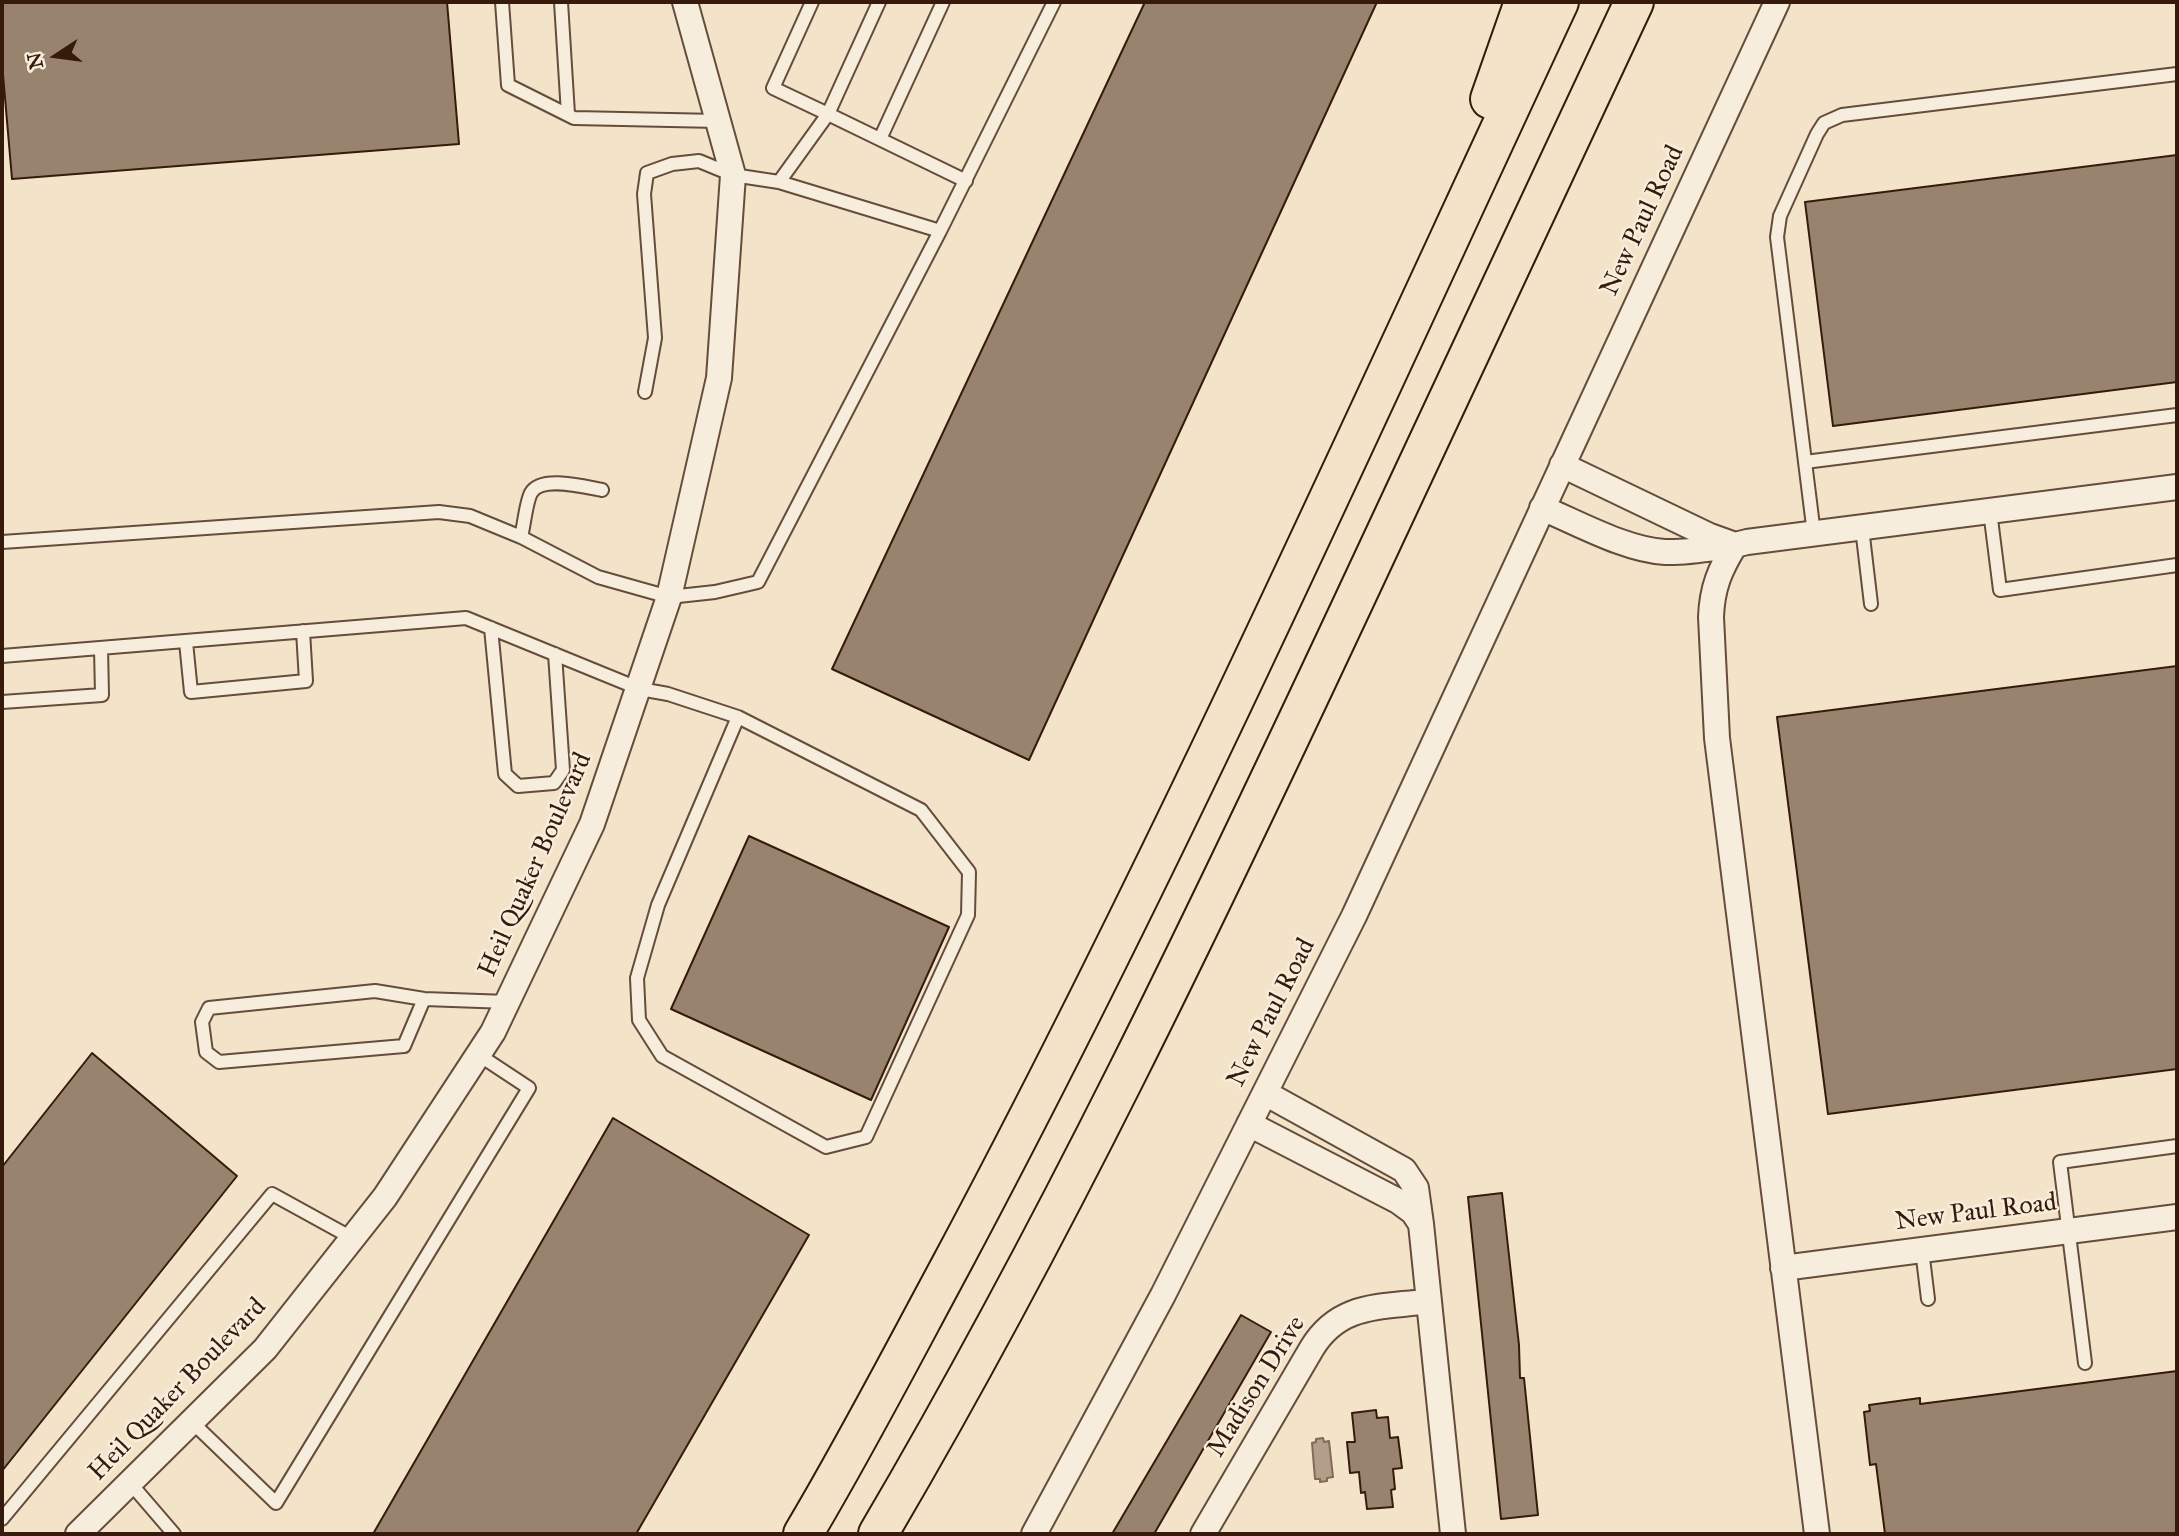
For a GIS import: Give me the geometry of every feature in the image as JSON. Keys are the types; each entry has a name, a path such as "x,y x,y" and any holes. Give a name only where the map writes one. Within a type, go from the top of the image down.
{"highway":[{"path":"1412,319 1524,2"},
{"path":"803,1534 839,1475 1030,1116 1191,793 1559,2"},
{"path":"878,1534 1015,1287 1164,999 1296,724 1634,2"}],"street":[{"name":"Heil Quaker Boulevard","path":"78,1534 265,1349 385,1197 494,1032 592,824 669,597 719,378 733,174 685,2"},
{"name":"New Paul Road","path":"1034,1534 1163,1294 1354,916 1777,2"},
{"path":"1562,465 1710,536 1735,545"},
{"path":"1542,508 1651,550 1679,552 2177,487"},
{"path":"1735,545 1718,574 1712,601 1716,726 1817,1534"},
{"path":"1265,1093 1395,1164 1409,1177 1418,1195 1453,1534"},
{"path":"1249,1124 1398,1201 1413,1212 1421,1224"},
{"path":"1330,1165 1345,1137"},
{"name":"New Paul Road","path":"1783,1268 2177,1217"},
{"name":"Madison Drive","path":"1203,1534 1318,1338 1329,1326 1357,1311 1429,1301"}],"lane":[{"path":"502,2 508,85 574,118 718,121"},
{"path":"561,2 568,114"},
{"path":"812,2 773,88 966,181"},
{"path":"779,182 828,114 879,2"},
{"path":"880,139 943,2"},
{"path":"2,542 439,512 470,516 522,537 598,577 669,597 715,592 758,582 966,181 1054,2"},
{"path":"1814,534 1777,227 1817,134 1825,123 1842,115 2177,74"},
{"path":"646,392 655,338 644,194 647,173 672,164 699,161 733,174 779,182 940,231"},
{"path":"1805,462 2177,415"},
{"path":"522,537 531,492 542,483 602,490"},
{"path":"1990,511 2000,590 2177,565"},
{"path":"1862,528 1871,604"},
{"path":"2,656 466,618 640,689 668,694 738,717 921,810 969,872 968,915 866,1137 826,1147 662,1056 639,1020 637,978 658,905 738,717"},
{"path":"491,628 505,774 518,786 554,783 563,770 555,654"},
{"path":"186,642 191,692 306,681 303,631"},
{"path":"2,702 103,695 100,648"},
{"path":"424,999 404,1046 219,1062 206,1052 202,1022 209,1008 375,991 424,999 508,1002"},
{"path":"192,1422 276,1503 529,1088 479,1055"},
{"path":"2085,1363 2060,1162 2177,1146"},
{"path":"2,1519 272,1194 352,1238"},
{"path":"1922,1250 1928,1299"},
{"path":"131,1484 174,1534"}],"shaded area":[{"path":"1323,1438 1324,1442 1329,1441 1333,1477 1320,1482 1320,1479 1315,1479 1312,1443"}],"building":[{"path":"2,2 447,2 459,144 12,179 2,63"},
{"path":"1145,2 1377,2 1029,760 832,669"},
{"path":"2177,155 2177,382 1833,426 1805,202"},
{"path":"2177,666 2177,1069 1828,1114 1777,717"},
{"path":"749,836 949,927 871,1100 671,1009"},
{"path":"92,1053 237,1176 2,1471 2,1167"},
{"path":"613,1118 809,1235 636,1534 373,1534"},
{"path":"1502,1193 1519,1345 1520,1378 1524,1378 1538,1515 1501,1519 1468,1197"},
{"path":"1241,1315 1271,1332 1154,1534 1112,1534"},
{"path":"2177,1371 2177,1534 1885,1534 1876,1464 1870,1465 1864,1412 1870,1411 1869,1405 1920,1398 1920,1404"},
{"path":"1376,1410 1377,1418 1388,1417 1390,1438 1398,1437 1402,1468 1393,1469 1393,1507 1367,1509 1365,1492 1361,1493 1359,1472 1350,1473 1347,1442 1355,1442 1352,1413"}]}
